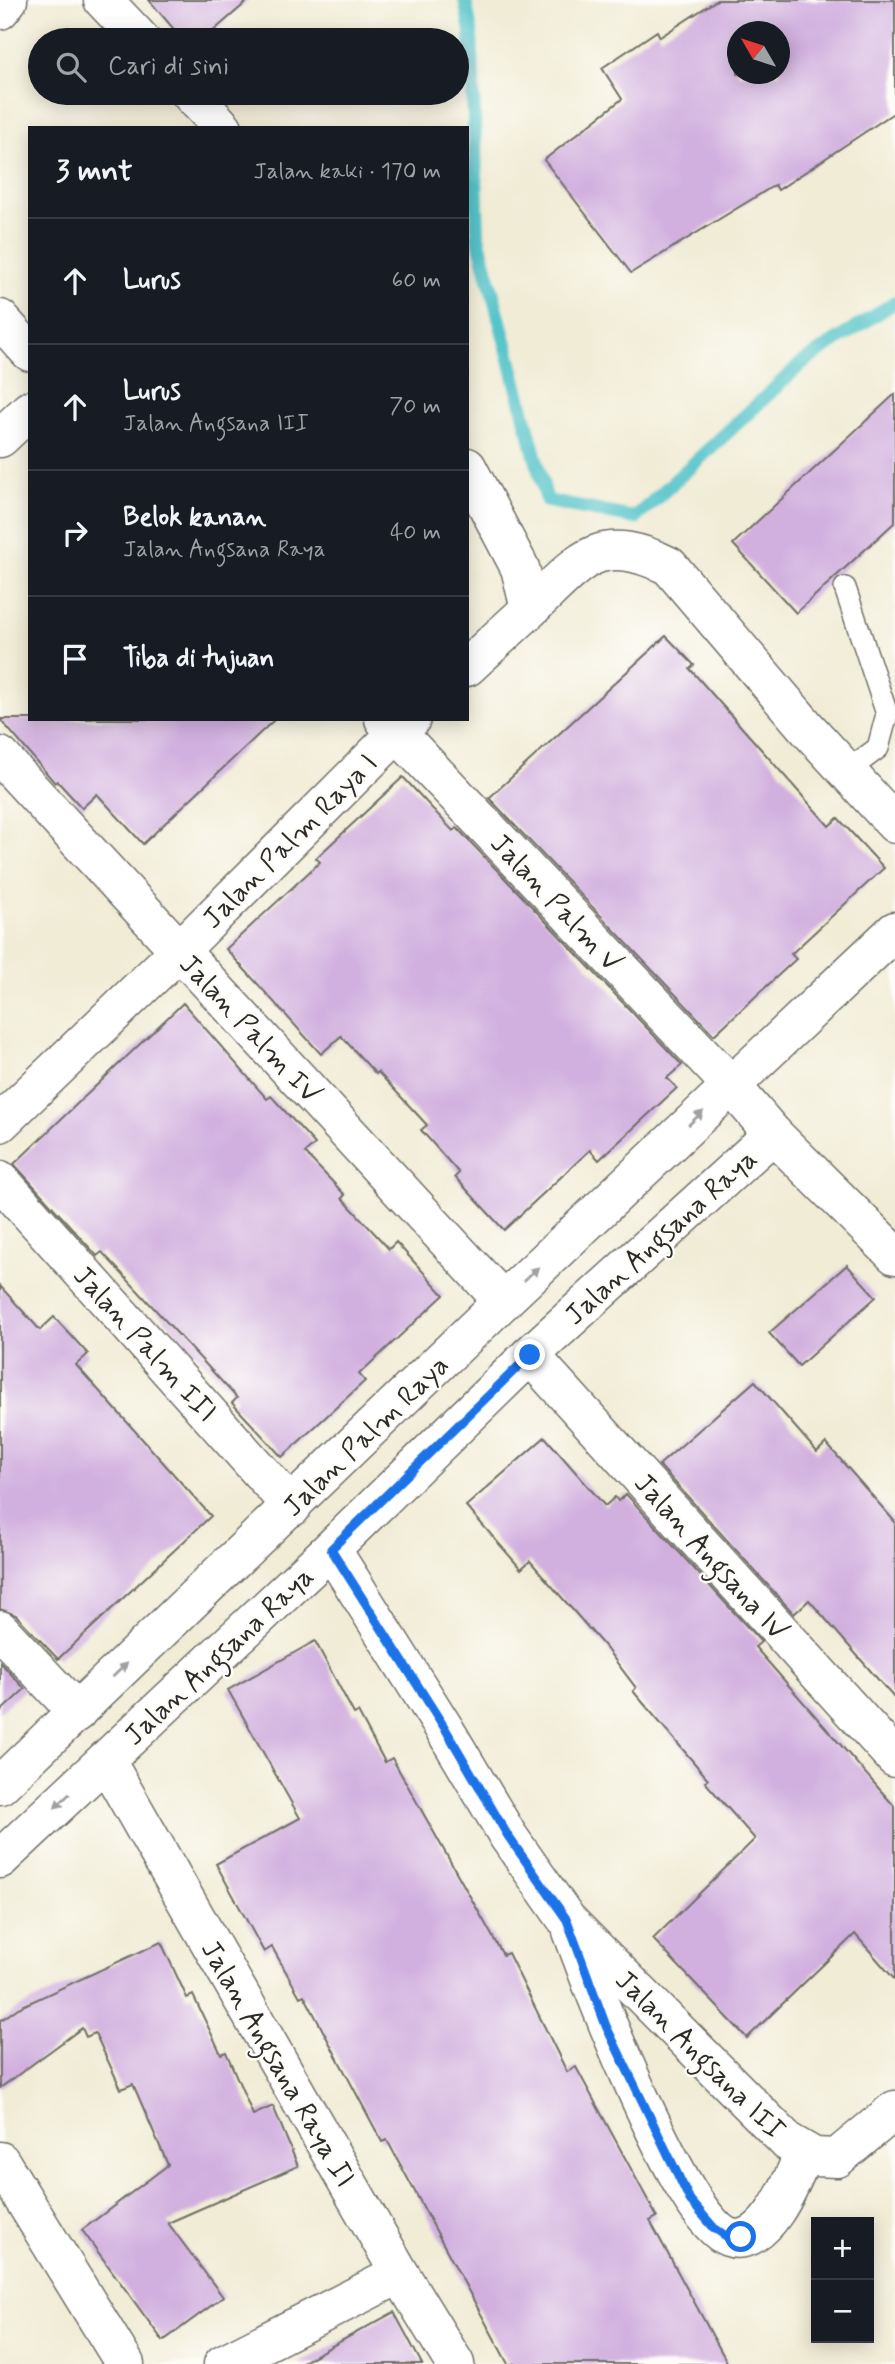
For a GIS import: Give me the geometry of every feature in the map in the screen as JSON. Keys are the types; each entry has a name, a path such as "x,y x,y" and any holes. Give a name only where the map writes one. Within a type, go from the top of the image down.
{"street":[{"path":"0,10 8,0"},
{"path":"103,0 130,28"},
{"path":"201,105 221,126"},
{"path":"0,319 28,350"},
{"path":"0,438 28,412"},
{"path":"469,471 520,569 530,609"},
{"path":"469,665 583,559 604,551 641,552 669,566 895,824"},
{"name":"Jalan Palm Raya I","path":"0,1122 180,951 397,724"},
{"name":"Jalan Palm V","path":"397,724 731,1085 773,1134 895,1255"},
{"name":"Jalan Palm IV","path":"0,756 503,1301"},
{"name":"Jalan Palm Raya","path":"0,1785 292,1507 503,1301 895,930"},
{"name":"Jalan Angsana Raya","path":"0,1859 331,1549 530,1355 773,1134"},
{"name":"Jalan Palm III","path":"0,1180 292,1507"},
{"name":"Jalan Angsana IV","path":"530,1355 895,1758"},
{"name":"Jalan Angsana III","path":"331,1549 446,1730 508,1836 567,1920 788,2142 814,2157 837,2158 895,2110"},
{"path":"0,1630 77,1712"},
{"name":"Jalan Angsana Raya II","path":"106,1761 400,2274 455,2364"},
{"path":"567,1920 606,2026 690,2200 714,2228 729,2238 741,2237 757,2230 776,2212 804,2152"},
{"path":"0,2161 125,2364"},
{"path":"223,2364 400,2274"}],"lane":[{"path":"845,588 887,714 878,748 847,771"}],"building":[{"path":"149,0 249,0 217,28 173,28"},
{"path":"717,0 895,0 895,112 778,190 775,185 631,273 544,160 622,99 602,68 657,31 660,37"},
{"path":"895,394 895,522 796,613 733,544"},
{"path":"666,636 694,665 690,669 829,826 838,818 884,868 791,954 796,959 714,1035 489,798"},
{"path":"0,719 273,721 143,844 97,794 82,808 57,781 55,783"},
{"path":"403,777 453,831 457,828 682,1065 667,1078 677,1088 599,1160 590,1150 504,1230 455,1177 459,1173 421,1130 427,1125 378,1072 376,1074 341,1036 321,1054 226,949 320,862 316,858"},
{"path":"183,1003 267,1099 271,1096 315,1144 305,1153 345,1195 342,1198 389,1249 396,1242 444,1295 359,1374 365,1381 282,1457 232,1403 237,1398 102,1252 97,1256 14,1164"},
{"path":"847,1265 876,1297 799,1366 769,1333"},
{"path":"0,1286 40,1330 54,1317 88,1354 76,1365 211,1516 58,1659 16,1615 0,1609"},
{"path":"755,1381 817,1452 826,1443 895,1522 895,1699 809,1600 794,1614 659,1465"},
{"path":"545,1437 605,1506 615,1497 618,1501 626,1494 761,1642 755,1647 895,1807 895,1980 855,1934 747,2038 653,1939 755,1839 705,1782 708,1779 633,1691 636,1688 605,1647 530,1561 521,1569 466,1506"},
{"path":"315,1641 354,1714 358,1712 385,1762 392,1758 503,1955 508,1953 567,2072 576,2067 657,2217 650,2221 728,2364 508,2364 387,2140 382,2142 304,1995 300,1997 272,1947 264,1952 216,1864 300,1818 228,1690"},
{"path":"0,1662 25,1689 0,1712"},
{"path":"161,1942 187,1998 193,1995 221,2054 226,2052 253,2115 273,2106 298,2166 168,2223 223,2297 163,2341 82,2230 168,2165 133,2084 121,2089 95,2033 86,2037 82,2028 0,2088 0,2021 18,2008"},
{"path":"394,2312 422,2364 299,2364"}],"waterway":[{"path":"465,0 471,32 478,237 547,501 635,518 802,363 895,302"}],"route":[{"path":"530,1355 331,1549 446,1730 508,1836 567,1920 606,2026 690,2200 714,2228 729,2238 741,2237"}]}
